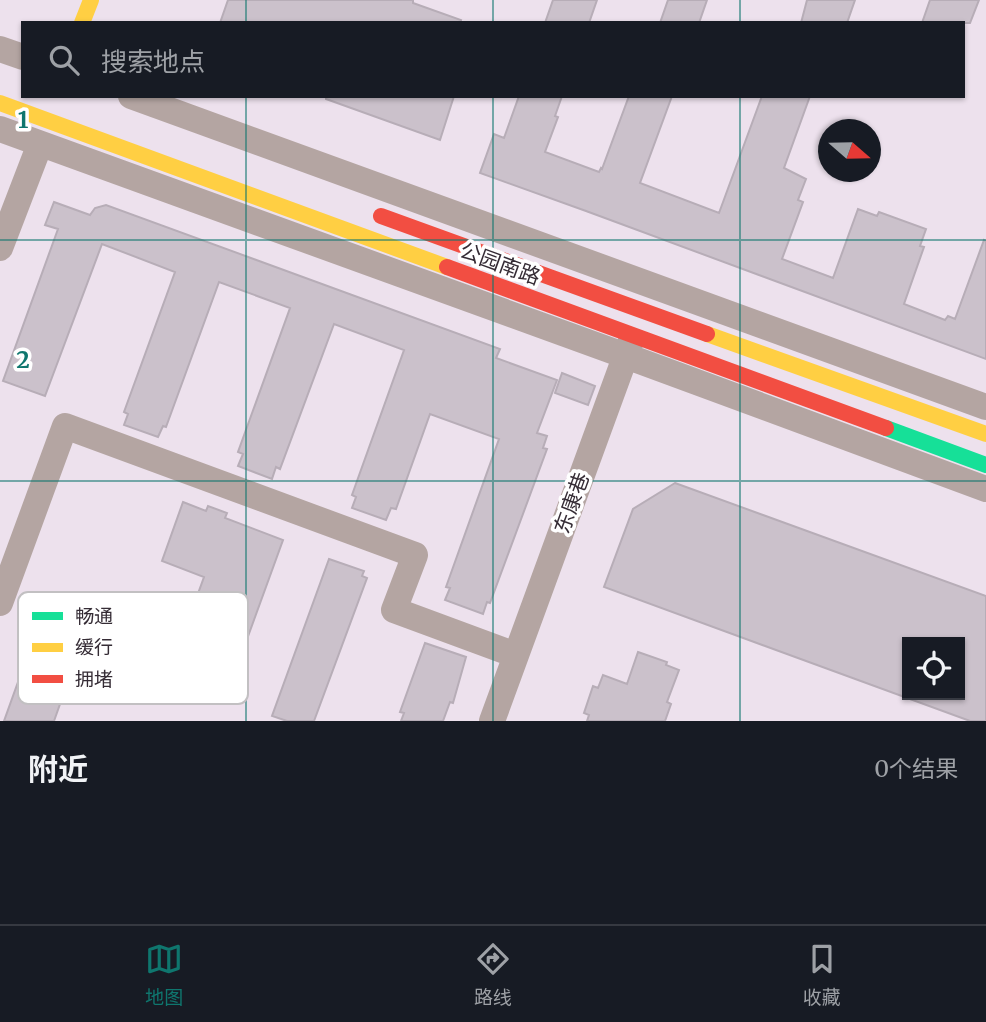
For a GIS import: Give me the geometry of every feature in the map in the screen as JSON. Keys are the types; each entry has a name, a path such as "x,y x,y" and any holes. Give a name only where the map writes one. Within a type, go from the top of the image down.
{"main road":[{"path":"83,21 90,0"},
{"path":"0,103 46,125"},
{"name":"公园南路","path":"368,211 646,297 986,434"},
{"path":"630,346 986,465"}],"street":[{"path":"0,49 21,56"},
{"path":"136,98 646,297 986,407"},
{"path":"0,130 46,125 630,346 986,489"},
{"path":"0,248 46,125"},
{"name":"东康巷","path":"492,721 646,297"},
{"path":"0,603 65,426 415,555 394,610 516,655"}],"building":[{"path":"228,0 413,0 413,3 461,20 461,21 221,21"},
{"path":"553,0 597,0 590,21 546,21"},
{"path":"668,0 707,0 700,21 661,21"},
{"path":"807,0 855,0 848,21 802,21"},
{"path":"930,0 979,0 970,23 923,21"},
{"path":"326,98 453,98 440,140"},
{"path":"518,98 561,98 555,116 558,117 545,152 599,172 628,98 671,98 640,183 719,213 761,98 809,98 784,168 806,179 798,200 803,202 782,259 833,278 858,209 877,216 879,212 926,229 920,246 924,247 904,304 945,320 948,316 955,319 984,240 986,359 480,173 494,134 504,138"},
{"path":"54,202 90,215 95,208 106,205 500,349 496,358 557,380 537,433 547,436 543,448 547,449 490,603 487,602 483,614 445,600 450,588 446,587 499,439 430,414 396,509 391,508 386,520 352,508 356,497 352,495 404,350 334,324 280,469 276,467 272,479 238,466 243,454 238,452 290,308 219,282 166,427 163,426 158,437 124,425 128,414 124,412 175,272 102,244 45,396 3,381 58,229 45,225"},
{"path":"562,373 595,386 588,405 555,393"},
{"path":"675,483 986,596 986,721 970,721 913,700 965,700 965,637 902,637 902,696 604,587 633,509"},
{"path":"183,502 206,511 208,506 227,513 225,518 283,540 248,636 248,592 199,592 204,577 162,561"},
{"path":"329,559 364,571 362,576 367,578 314,721 287,721 272,716"},
{"path":"425,643 466,657 453,703 450,702 443,721 401,721 404,713 400,712"},
{"path":"638,652 667,662 666,665 679,670 667,702 671,704 665,721 587,721 589,715 584,713 593,686 598,688 603,675 627,684"},
{"path":"18,682 18,704 60,704 54,721 4,721"}],"traffic: fast":[{"path":"886,428 986,465"}],"traffic: slow":[{"path":"83,21 91,0"},
{"path":"0,103 447,267"},
{"path":"707,334 986,434"}],"traffic: jam":[{"path":"381,216 707,334"},
{"path":"447,267 886,428"}]}
